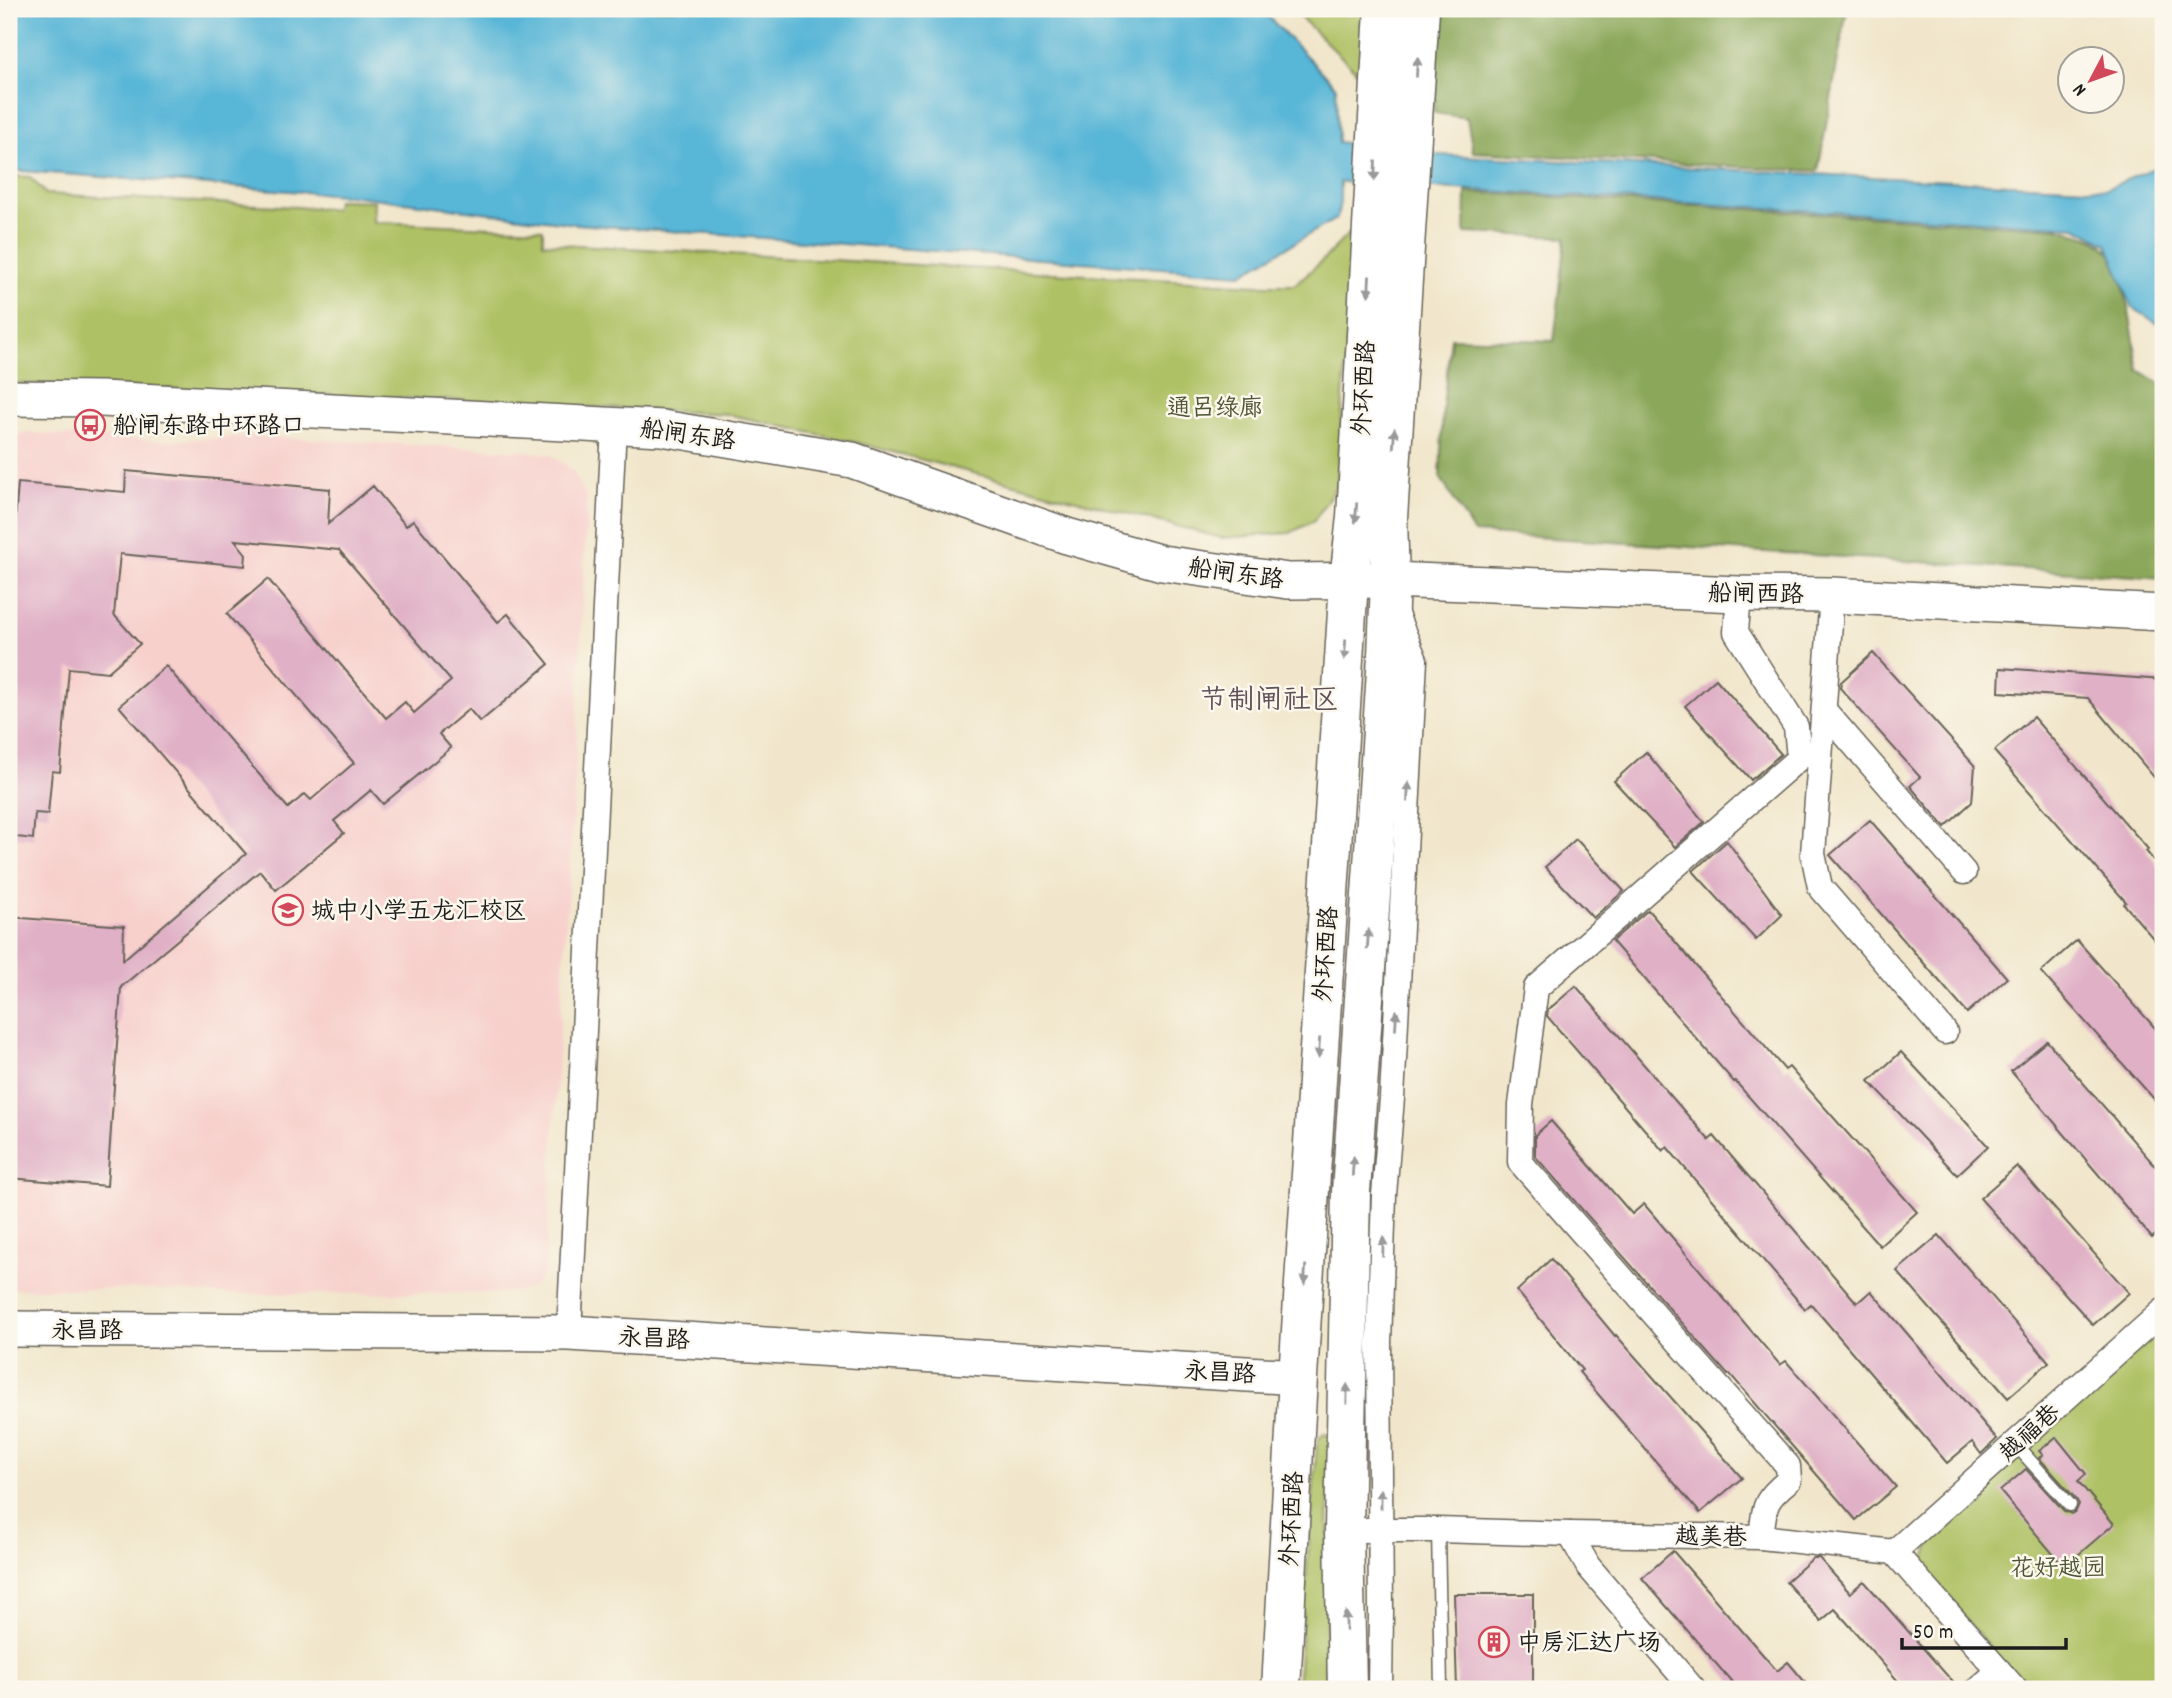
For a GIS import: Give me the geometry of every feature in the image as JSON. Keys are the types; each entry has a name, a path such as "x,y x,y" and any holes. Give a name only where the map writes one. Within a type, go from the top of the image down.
{"main road":[{"path":"1384,9 1396,124"},
{"path":"1391,219 1396,124 1420,9"},
{"name":"外环西路","path":"1282,1689 1298,1377 1349,582 1391,219"},
{"name":"外环西路","path":"1347,1689 1362,1530 1351,1192 1387,656 1391,219"}],"street":[{"name":"船闸东路","path":"9,398 101,399 662,428 852,460 1067,536 1162,563 1288,581 1349,582"},
{"path":"569,1333 614,426"},
{"name":"船闸西路","path":"1349,582 1389,588 1832,594 2163,612"},
{"path":"1739,594 1736,632 1796,727 1799,758 1536,988 1521,1105 1520,1162 1788,1466 1789,1480 1765,1503 1761,1537"},
{"path":"1832,594 1813,855 1820,887 1945,1032"},
{"path":"1824,710 1964,872"},
{"name":"越福巷","path":"1894,1552 2163,1311"},
{"name":"永昌路","path":"9,1329 569,1333 1298,1377"},
{"path":"1362,1530 1380,1689"},
{"name":"越美巷","path":"1362,1530 1761,1537 1894,1552"},
{"path":"1570,1534 1588,1566 1693,1689"},
{"path":"1894,1552 2007,1680 1978,1689"}],"lane":[{"path":"2015,1444 2070,1505"},
{"path":"1438,1530 1441,1689"}],"shaded area":[{"name":"城中小学五龙汇校区","path":"28,433 163,441 251,436 527,451 552,455 573,471 587,498 575,778 546,1257 544,1272 537,1284 524,1290 506,1293 217,1294 145,1289 9,1289 9,436"}],"green space":[{"path":"1292,9 1363,9 1362,77"},
{"path":"1439,9 1847,9 1818,171 1473,152 1467,118 1434,113"},
{"name":"通吕绿廊","path":"9,176 30,177 46,194 334,209 337,200 374,201 373,222 543,229 543,243 1256,285 1294,285 1355,227 1337,485 1314,521 1290,533 1222,538 858,443 727,414 388,397 9,383"},
{"path":"1466,192 2058,228 2099,243 2112,256 2118,270 2139,370 2163,385 2163,578 1474,533 1440,477 1443,406 1451,338 1554,341 1566,237 1465,233"},
{"name":"花好越园","path":"2163,1325 2163,1688 2024,1689 1925,1570 1927,1551 1945,1525 2091,1388"},
{"path":"1324,1434 1330,1436 1325,1689 1297,1689 1317,1445"}],"water":[{"path":"9,9 1261,9 1336,87 1338,142 1440,155 2106,189 2163,164 2163,327 2132,307 2107,244 2076,227 1340,182 1337,218 1241,274 576,224 357,196 9,170"}],"building":[{"path":"126,471 330,489 328,524 373,486 406,526 413,520 498,622 508,614 549,664 480,722 469,709 439,734 451,748 383,804 371,790 334,821 344,833 276,890 260,871 121,987 107,1186 9,1178 9,917 124,926 123,960 246,854 119,706 166,666 288,808 305,794 311,800 354,763 227,614 268,579 386,718 405,702 414,713 451,681 339,550 235,540 246,554 245,566 120,554 114,615 140,644 108,672 69,668 60,772 52,771 48,814 35,813 33,839 9,836 9,601 18,483 125,492"},
{"path":"1873,653 1975,766 1972,802 1945,827 1910,786 1920,777 1840,688 1841,682"},
{"path":"2000,668 2163,680 2163,788 2088,698 1999,692"},
{"path":"1716,679 1781,754 1751,780 1685,706"},
{"path":"2033,717 2148,849 2146,851 2163,872 2163,950 2124,904 2126,902 1994,751"},
{"path":"1646,752 1704,822 1675,847 1614,781"},
{"path":"1870,820 2007,978 1967,1013 1830,855"},
{"path":"1576,839 1624,891 1593,918 1545,867"},
{"path":"1727,841 1782,915 1756,940 1693,871"},
{"path":"1648,910 1785,1070 1789,1067 1917,1212 1880,1246 1612,941"},
{"path":"2077,940 2163,1037 2163,1109 2041,972"},
{"path":"1576,986 1709,1140 1714,1136 1857,1303 1871,1291 1997,1439 1981,1454 1972,1442 1947,1463 1811,1304 1805,1309 1667,1147 1663,1151 1547,1016 1548,1010"},
{"path":"2047,1041 2163,1175 2163,1229 2152,1238 2011,1071"},
{"path":"1901,1052 1988,1146 1957,1175 1869,1081"},
{"path":"1551,1121 1632,1214 1644,1204 1780,1365 1786,1361 1896,1487 1856,1520 1535,1156 1535,1135"},
{"path":"2017,1166 2129,1293 2093,1325 1980,1198"},
{"path":"1939,1235 2049,1362 2008,1398 1897,1271"},
{"path":"1551,1259 1615,1336 1742,1478 1700,1513 1579,1372 1582,1370 1517,1291"},
{"path":"2056,1437 2086,1474 2078,1481 2114,1524 2064,1567 2000,1491 2026,1469 2064,1511 2071,1514 2076,1511 2079,1504 2076,1499 2039,1458 2043,1455 2039,1451"},
{"path":"1673,1551 1777,1671 1788,1662 1811,1689 1738,1689 1642,1578"},
{"path":"1813,1558 1819,1558 1850,1593 1864,1581 1959,1689 1905,1689 1835,1609 1821,1621 1786,1582"},
{"name":"中房汇达广场","path":"1454,1594 1533,1594 1533,1689 1457,1689"}],"place":[{"name":"船闸东路中环路口","path":"90,425"},
{"name":"城中小学五龙汇校区","path":"288,910"},
{"name":"中房汇达广场","path":"1494,1642"}],"district":[{"name":"节制闸社区","path":"1269,698"}]}
